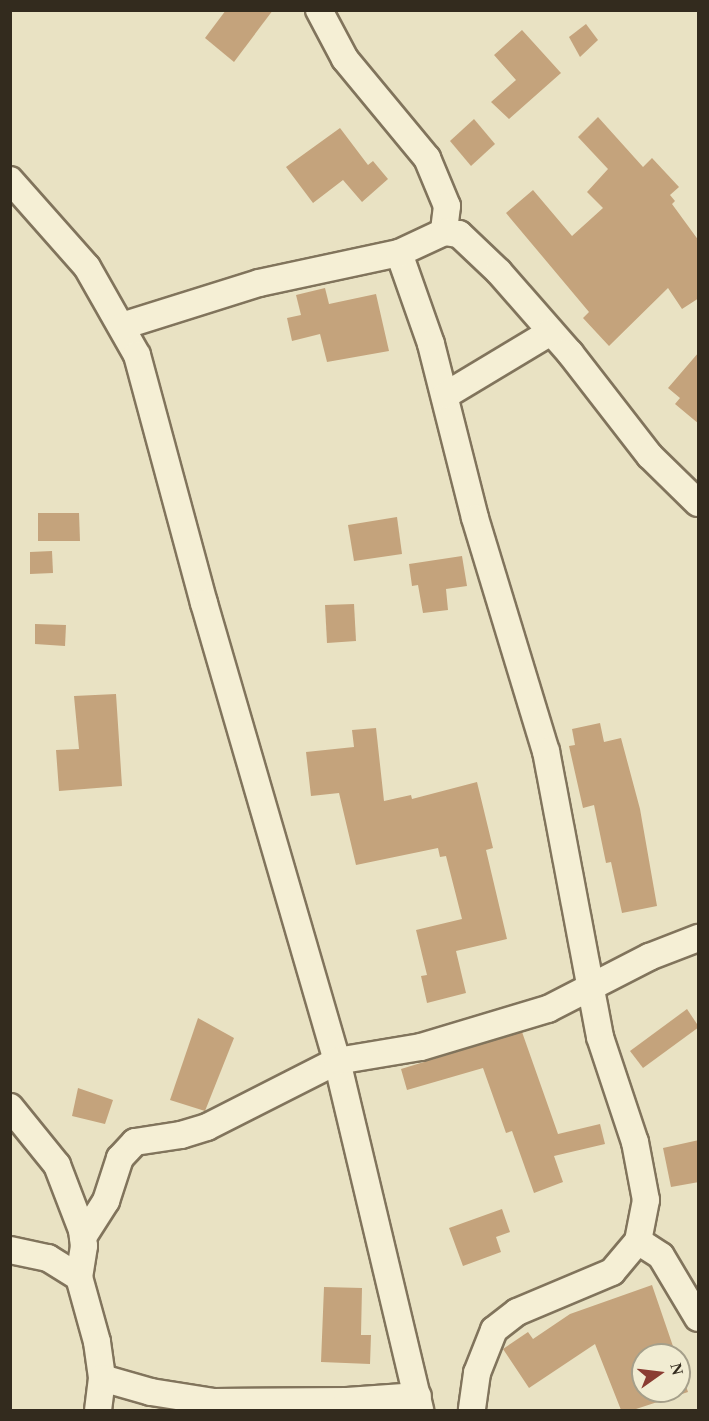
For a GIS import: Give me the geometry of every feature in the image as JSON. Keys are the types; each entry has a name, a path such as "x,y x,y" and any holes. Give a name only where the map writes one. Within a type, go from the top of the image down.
{"street":[{"path":"319,10 345,59 427,159 447,206 444,232"},
{"path":"10,180 87,267 122,326 136,355 204,603 337,1061 419,1403 214,1402 151,1392 102,1378"},
{"path":"122,326 259,282 399,253 444,232 466,238 551,332 650,456 699,503"},
{"path":"399,253 446,395 475,518 546,751 608,1068 642,1170 646,1200 638,1241 612,1272 517,1312 500,1323 488,1339 472,1410"},
{"path":"446,395 551,332"},
{"path":"83,1238 106,1201 120,1158 135,1142 181,1136 207,1127 337,1061 379,1057 493,1028 591,989 649,957 699,938"},
{"path":"10,1107 57,1165 83,1238 79,1277 97,1342 102,1378 98,1410"},
{"path":"638,1241 661,1256 699,1318"},
{"path":"10,1250 48,1258 79,1277"}],"building":[{"path":"226,10 273,10 234,62 205,38"},
{"path":"586,24 598,40 580,57 569,37"},
{"path":"522,30 561,73 509,119 491,102 516,80 494,55"},
{"path":"598,117 643,167 652,158 679,187 670,195 675,201 672,204 699,241 699,298 682,309 668,288 609,346 583,318 589,312 506,213 533,190 572,236 603,208 587,192 608,169 578,137"},
{"path":"474,119 495,144 471,166 450,141"},
{"path":"340,128 368,165 373,161 388,179 362,202 343,180 313,203 286,167"},
{"path":"325,288 329,304 376,294 389,351 327,362 320,334 292,341 287,318 301,315 296,295"},
{"path":"699,352 699,424 675,404 680,398 668,388"},
{"path":"38,513 79,513 80,541 38,541"},
{"path":"397,517 402,554 354,561 348,525"},
{"path":"52,551 53,573 30,574 30,552"},
{"path":"462,556 467,586 446,589 448,610 423,613 418,585 412,586 409,564"},
{"path":"354,604 356,641 327,643 325,605"},
{"path":"35,624 66,625 65,646 35,644"},
{"path":"116,694 122,786 59,791 56,750 79,749 74,696"},
{"path":"600,723 604,742 621,738 640,809 657,906 622,913 611,862 606,863 594,805 583,808 569,746 575,745 572,729"},
{"path":"376,728 384,801 411,795 412,799 477,782 493,848 486,850 507,939 456,951 466,993 427,1003 421,976 427,975 416,930 462,919 446,856 440,857 438,848 356,865 339,793 311,796 306,752 354,747 352,730"},
{"path":"687,1009 699,1027 643,1068 630,1051"},
{"path":"198,1018 234,1038 205,1111 170,1100"},
{"path":"522,1032 558,1134 600,1124 605,1144 554,1156 563,1182 534,1193 512,1131 506,1133 483,1068 407,1090 401,1069"},
{"path":"78,1088 113,1100 105,1124 72,1116"},
{"path":"699,1140 699,1182 671,1187 663,1148"},
{"path":"502,1209 510,1232 496,1237 501,1252 463,1266 449,1228"},
{"path":"652,1285 672,1343 631,1343 631,1403 654,1403 633,1410 621,1410 595,1344 529,1388 503,1349 528,1332 533,1339 570,1314"},
{"path":"324,1287 362,1288 361,1335 371,1335 370,1364 321,1362"}]}
